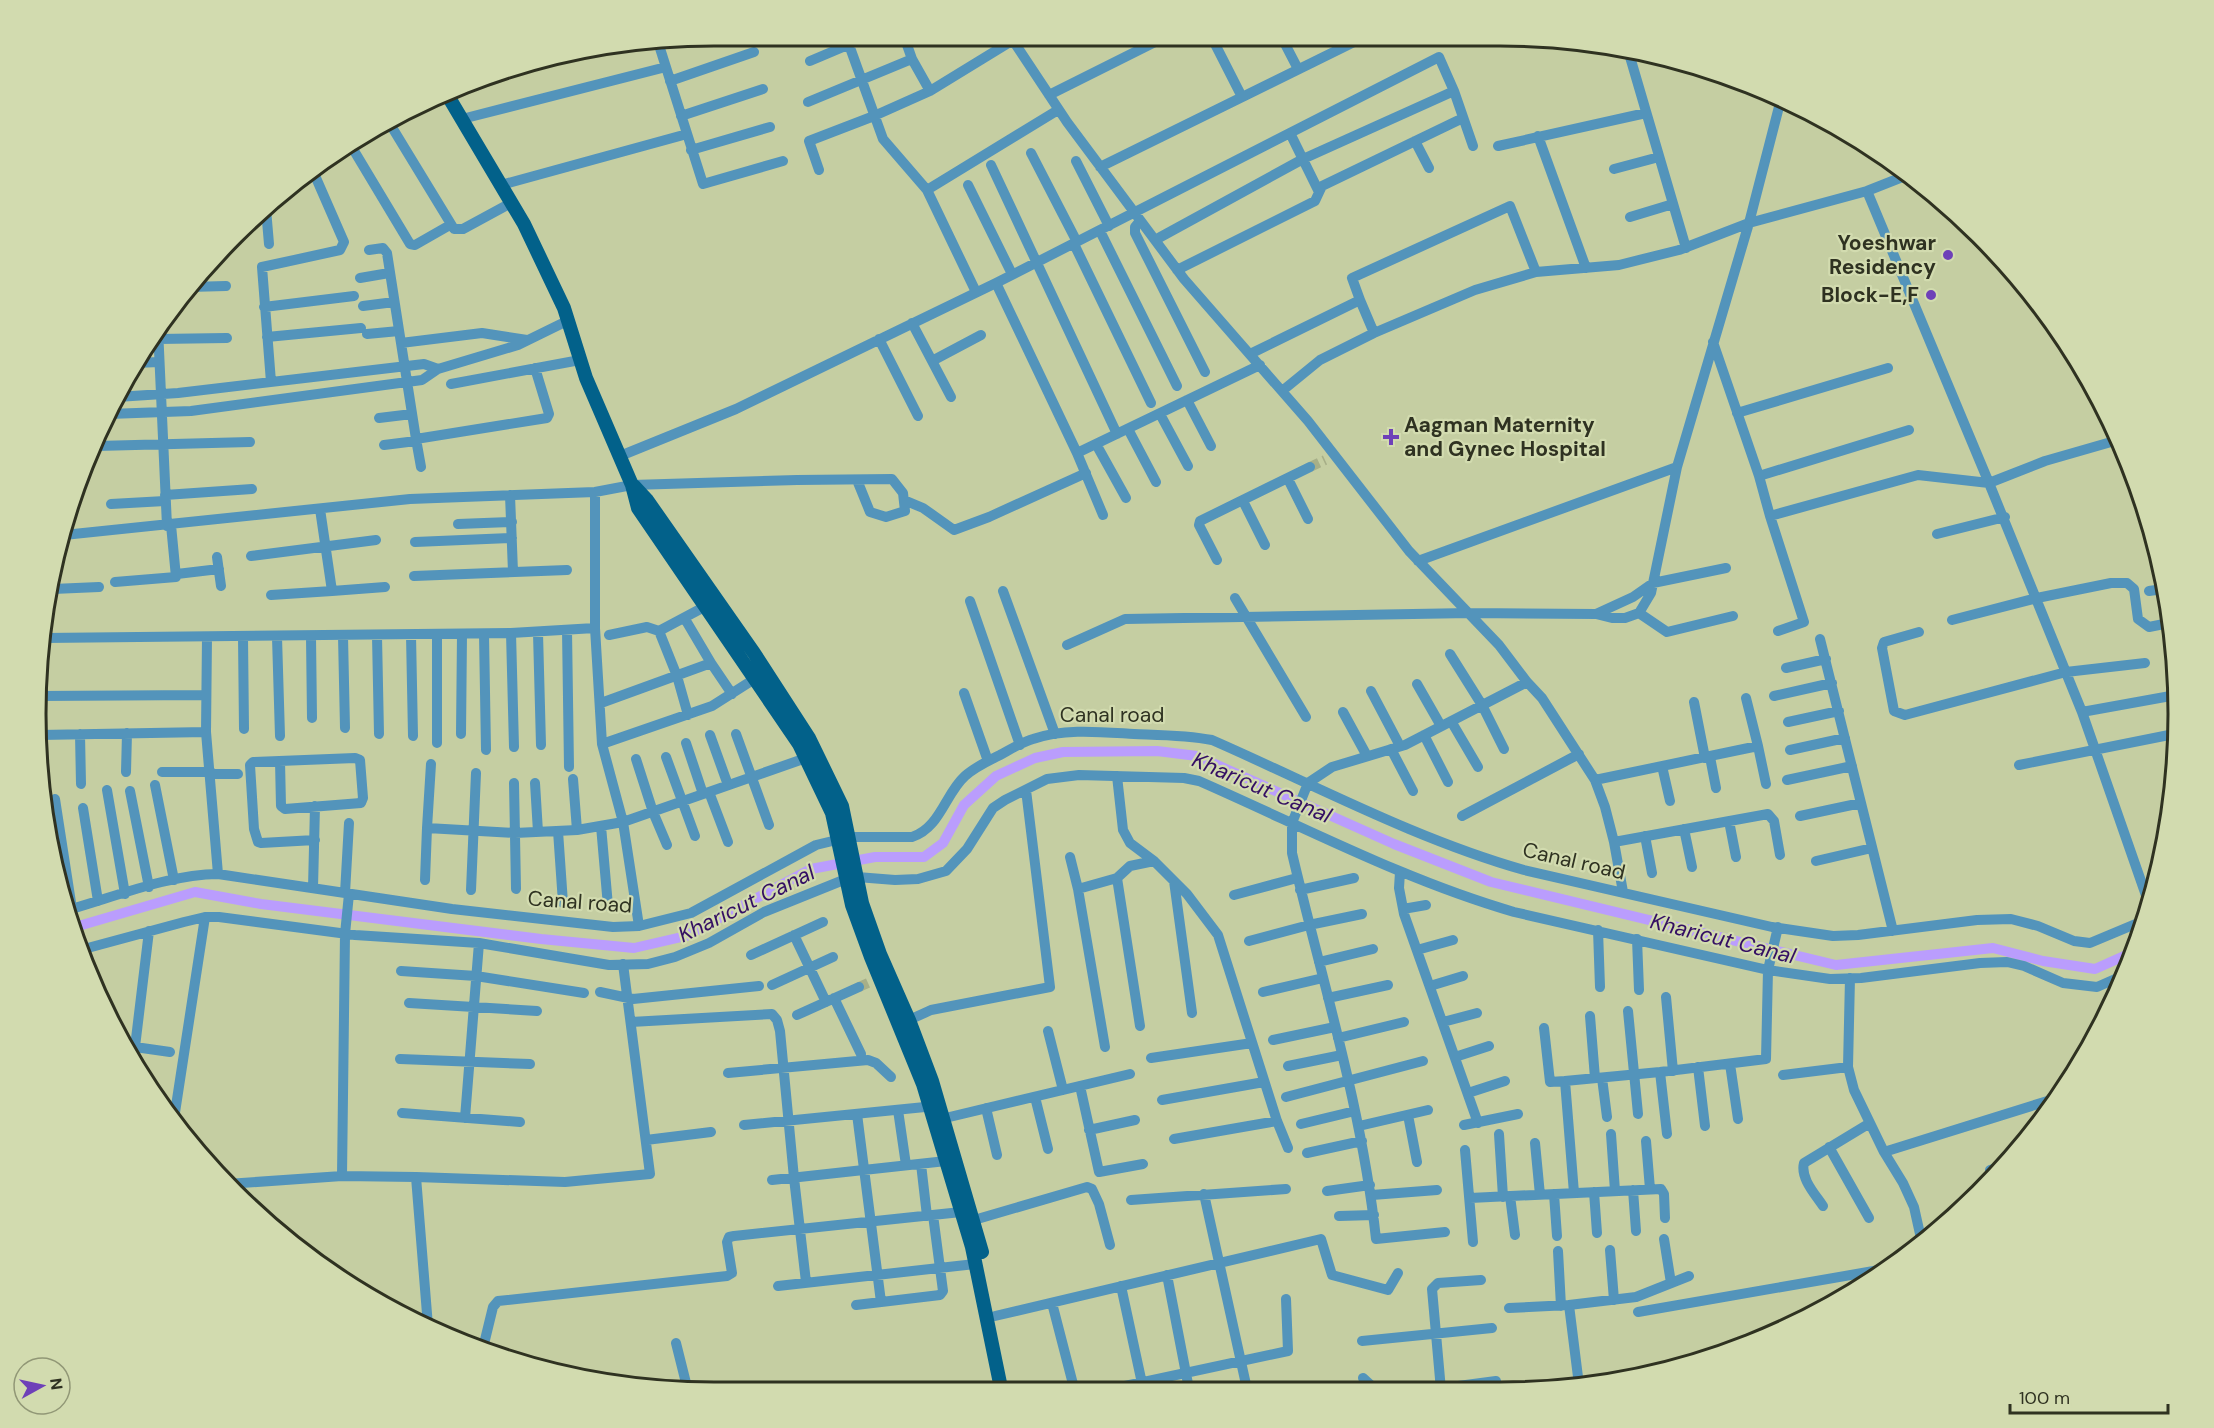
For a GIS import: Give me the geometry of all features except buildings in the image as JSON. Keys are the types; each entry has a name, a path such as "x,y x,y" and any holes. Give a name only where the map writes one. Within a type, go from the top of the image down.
{"main road":[{"path":"451,101 524,224 564,308 580,360 632,485 638,508 800,744 844,841"},
{"path":"632,485 647,501 754,653 809,738 842,806 852,905 869,982 934,1106"},
{"path":"850,878 909,1020 934,1106 974,1220 1009,1382"},
{"path":"939,1120 946,1161 975,1264 1000,1382"}],"street":[{"path":"810,61 844,46"},
{"path":"852,46 883,139 927,190 976,292"},
{"path":"907,46 930,91"},
{"path":"819,170 809,141 930,91 1005,46"},
{"path":"1015,46 1058,110 1177,270 1282,391 1329,457 1408,551 1470,613 1542,698 1595,780 1614,842 1623,892"},
{"path":"1048,95 1147,46"},
{"path":"1216,46 1242,97"},
{"path":"1286,46 1298,69"},
{"path":"1100,167 1346,46"},
{"path":"663,49 670,81 703,184 783,161"},
{"path":"670,81 754,52"},
{"path":"620,456 736,409 1105,228 1138,217 1290,133 1439,57 1454,91 1473,146"},
{"path":"808,102 912,59"},
{"path":"1631,59 1686,248"},
{"path":"462,119 666,66"},
{"path":"681,116 764,89"},
{"path":"1155,240 1303,159 1454,91"},
{"path":"1067,645 1125,619 1470,613 1596,614 1625,618 1639,613 1651,593 1677,468 1749,223 1779,108"},
{"path":"927,190 1058,110"},
{"path":"1498,146 1646,113"},
{"path":"1177,270 1315,201 1322,186 1462,118"},
{"path":"691,150 770,127"},
{"path":"393,129 454,229 463,230 511,203"},
{"path":"1290,133 1320,192"},
{"path":"501,185 687,134"},
{"path":"1538,136 1586,268"},
{"path":"1414,141 1429,168"},
{"path":"355,152 410,244 415,245 450,225"},
{"path":"1031,153 1151,403"},
{"path":"1614,169 1659,157"},
{"path":"1076,161 1177,386"},
{"path":"991,165 1036,262 1123,431 1156,482"},
{"path":"270,382 262,267 340,250 343,247 344,242 316,178"},
{"path":"1282,391 1320,360 1374,333 1475,290 1536,272 1619,265 1686,248 1749,223 1867,191 1898,179"},
{"path":"968,184 1012,274"},
{"path":"1867,191 2037,598 2082,712 2144,890"},
{"path":"1630,217 1673,204"},
{"path":"1374,333 1352,278 1510,206 1536,272"},
{"path":"1138,217 1135,233 1205,372"},
{"path":"267,219 269,244"},
{"path":"369,250 380,248 385,250 421,467"},
{"path":"360,278 389,273"},
{"path":"996,283 1104,514"},
{"path":"202,287 226,286"},
{"path":"264,307 354,296"},
{"path":"1250,354 1360,300"},
{"path":"363,306 394,303"},
{"path":"118,414 191,411 422,380 438,369 488,356 567,321"},
{"path":"912,323 951,397"},
{"path":"267,337 399,331"},
{"path":"401,343 482,333 528,340"},
{"path":"165,334 227,338"},
{"path":"932,361 981,335"},
{"path":"879,339 918,416"},
{"path":"1713,342 1759,476 1804,622 1778,631"},
{"path":"158,344 165,498 177,574"},
{"path":"451,384 580,360"},
{"path":"147,363 159,362"},
{"path":"127,396 424,364 438,369"},
{"path":"1077,453 1260,365"},
{"path":"384,446 547,418 549,414 535,368"},
{"path":"1737,413 1888,368"},
{"path":"1187,400 1211,446"},
{"path":"379,418 412,414"},
{"path":"1160,414 1188,466"},
{"path":"1759,476 1909,429"},
{"path":"103,446 250,442"},
{"path":"1770,516 1918,475 1989,483 2045,461 2110,442"},
{"path":"1096,444 1126,498"},
{"path":"1217,560 1200,521 1310,467"},
{"path":"1418,561 1677,468"},
{"path":"904,500 923,508 954,530 989,517 1086,473"},
{"path":"71,535 410,499 595,492 632,485 892,479 903,493 905,511 886,517 870,512 857,480"},
{"path":"1288,479 1308,519"},
{"path":"111,504 252,489"},
{"path":"595,492 595,628 602,744 623,822 639,926"},
{"path":"510,495 513,572"},
{"path":"1243,501 1265,545"},
{"path":"320,509 332,591"},
{"path":"1937,534 2004,517"},
{"path":"458,524 512,522"},
{"path":"414,542 512,538"},
{"path":"251,556 376,540"},
{"path":"115,582 175,577 177,574 218,563 221,586"},
{"path":"1596,614 1633,597 1653,583 1726,568"},
{"path":"414,576 567,570"},
{"path":"1952,620 2037,598 2111,583 2127,583 2134,589 2138,619 2149,627 2162,624"},
{"path":"58,589 99,587"},
{"path":"271,595 386,587"},
{"path":"2149,591 2156,590"},
{"path":"1003,591 1054,734"},
{"path":"1235,598 1306,717"},
{"path":"970,601 1020,745"},
{"path":"609,635 647,627 659,631 706,606"},
{"path":"1639,613 1667,632 1733,616"},
{"path":"685,619 732,694"},
{"path":"51,638 437,635 538,633 595,628"},
{"path":"567,630 569,767"},
{"path":"659,631 677,676 688,715"},
{"path":"1918,632 1884,642 1882,648 1894,711 1905,715 2066,672 2145,663"},
{"path":"511,633 514,747"},
{"path":"538,633 541,745"},
{"path":"462,634 462,735"},
{"path":"484,634 486,750"},
{"path":"411,635 413,736"},
{"path":"437,635 437,743"},
{"path":"343,636 345,728"},
{"path":"377,636 379,734"},
{"path":"207,637 206,732 218,874"},
{"path":"243,637 244,729"},
{"path":"277,637 280,736"},
{"path":"311,637 312,718"},
{"path":"1820,639 1893,931"},
{"path":"1450,654 1482,705 1504,748"},
{"path":"1786,668 1826,659"},
{"path":"601,703 711,663"},
{"path":"602,744 712,706 756,678"},
{"path":"1445,1232 1376,1239 1371,1190 1359,1126 1292,854 1292,823 1307,786 1332,767 1396,747 1424,735 1527,682"},
{"path":"1774,696 1832,683"},
{"path":"1417,684 1478,767"},
{"path":"1371,691 1413,791"},
{"path":"964,693 988,761"},
{"path":"47,696 207,695"},
{"path":"2082,712 2167,697"},
{"path":"1746,698 1766,783"},
{"path":"1694,702 1716,788"},
{"path":"1788,722 1839,711"},
{"path":"1343,712 1367,756"},
{"path":"47,735 206,732"},
{"name":"Canal road","path":"75,907 174,880 200,874 218,874 452,909 613,927 639,926 691,913 816,845 912,837 923,833 933,822 955,787 965,776 988,761 1032,739 1078,732 1188,735 1212,740 1307,786 1410,831 1490,860 1777,931 1833,936 1977,920 2011,919 2037,926 2074,941 2090,943 2133,925"},
{"path":"80,734 81,784"},
{"path":"126,772 127,734"},
{"path":"736,734 769,825"},
{"path":"710,735 728,785"},
{"path":"1424,735 1448,782"},
{"path":"2019,765 2167,735"},
{"path":"1790,750 1845,738"},
{"path":"686,743 728,842"},
{"path":"1595,780 1758,746"},
{"path":"1462,816 1579,754"},
{"path":"666,757 695,836"},
{"path":"279,761 282,807 285,809 361,803 363,798 360,760 355,758 279,761 254,762 250,765 256,839 261,843 315,840"},
{"path":"427,828 515,834 602,826 653,812 806,758"},
{"path":"636,759 653,812 667,845"},
{"path":"425,880 431,764"},
{"path":"1662,766 1670,801"},
{"path":"1787,780 1852,766"},
{"path":"162,772 238,774"},
{"path":"471,890 476,773"},
{"path":"89,948 205,917 219,917 345,934 479,943 609,965 648,964 675,957 709,943 764,912 850,878 918,879 946,871 967,849 993,808 1047,779 1079,774 1184,778 1199,781 1400,873 1477,901 1514,912 1769,967 1830,979 2007,962 2024,966 2064,983 2097,987 2112,980"},
{"path":"1117,776 1123,830 1130,843 1154,861 1187,894 1218,935 1276,1121 1288,1148"},
{"path":"573,779 577,830"},
{"path":"514,783 516,889"},
{"path":"535,783 538,832"},
{"path":"154,785 174,880"},
{"path":"107,790 125,894"},
{"path":"909,1020 931,1010 1050,987 1026,790"},
{"path":"130,791 149,887"},
{"path":"55,799 64,866"},
{"path":"1800,816 1861,803"},
{"path":"313,888 315,806"},
{"path":"83,808 98,901"},
{"path":"1614,842 1768,814 1774,821 1780,855"},
{"path":"1729,821 1736,857"},
{"path":"342,1176 349,823"},
{"path":"602,826 608,906"},
{"path":"1684,829 1692,867"},
{"path":"558,831 563,903"},
{"path":"1645,836 1653,873"},
{"path":"1816,861 1872,848"},
{"path":"1070,857 1078,889 1105,1047"},
{"path":"1078,889 1117,878 1130,866 1154,861"},
{"path":"1400,873 1399,888 1403,909 1478,1123"},
{"path":"1117,878 1140,1026"},
{"path":"1234,895 1298,878"},
{"path":"1300,890 1354,878"},
{"path":"1174,881 1192,1013"},
{"path":"1403,909 1426,905"},
{"path":"1249,941 1362,914"},
{"path":"176,1108 205,917"},
{"path":"751,955 823,922"},
{"path":"1598,930 1600,987"},
{"path":"131,1038 150,931"},
{"path":"1544,1028 1550,1082 1673,1071 1766,1059 1769,967 1777,931"},
{"path":"794,935 810,968 861,1054"},
{"path":"1637,939 1639,990"},
{"path":"1417,950 1453,940"},
{"path":"465,1118 479,943"},
{"path":"1319,962 1373,949"},
{"path":"772,985 833,957"},
{"path":"239,1183 342,1176 565,1182 650,1174 623,964"},
{"path":"401,971 476,976 584,993"},
{"path":"1430,986 1463,976"},
{"path":"1263,992 1323,978"},
{"path":"1850,978 1848,1067 1854,1090 1884,1152 1903,1183 1914,1207 1920,1233"},
{"path":"797,1015 869,982"},
{"path":"1328,998 1388,985"},
{"path":"600,992 633,999 759,986"},
{"path":"1666,997 1673,1071"},
{"path":"409,1003 537,1011"},
{"path":"1628,1011 1638,1114"},
{"path":"1443,1022 1477,1013"},
{"path":"631,1022 772,1014 777,1020 806,1282"},
{"path":"1590,1016 1598,1078 1607,1117"},
{"path":"1273,1040 1404,1022"},
{"path":"1048,1031 1063,1090"},
{"path":"1151,1058 1252,1043"},
{"path":"1455,1057 1489,1046"},
{"path":"136,1048 170,1052"},
{"path":"1288,1066 1342,1055"},
{"path":"400,1059 530,1064"},
{"path":"728,1073 872,1061 891,1077"},
{"path":"1286,1097 1423,1061"},
{"path":"1730,1064 1738,1119"},
{"path":"1698,1067 1705,1126"},
{"path":"1783,1075 1848,1067"},
{"path":"1660,1072 1667,1134"},
{"path":"939,1120 1130,1074"},
{"path":"1468,1093 1505,1081"},
{"path":"1565,1081 1574,1193"},
{"path":"1162,1100 1264,1082"},
{"path":"1080,1086 1099,1172 1143,1164"},
{"path":"1035,1097 1048,1149"},
{"path":"1884,1152 2042,1103"},
{"path":"744,1125 934,1106"},
{"path":"986,1108 997,1155"},
{"path":"898,1110 906,1165"},
{"path":"1359,1126 1428,1110"},
{"path":"1300,1124 1355,1111"},
{"path":"402,1113 520,1122"},
{"path":"857,1114 880,1302"},
{"path":"1464,1125 1518,1114"},
{"path":"1408,1115 1417,1162"},
{"path":"1089,1130 1135,1120"},
{"path":"1174,1139 1276,1121"},
{"path":"1823,1206 1805,1178 1802,1169 1804,1163 1870,1123"},
{"path":"646,1140 711,1132"},
{"path":"1499,1134 1506,1197 1515,1235"},
{"path":"1611,1134 1615,1191"},
{"path":"1308,1153 1362,1141"},
{"path":"1646,1141 1650,1189"},
{"path":"1535,1143 1540,1195"},
{"path":"1829,1148 1869,1218"},
{"path":"1465,1150 1473,1242"},
{"path":"772,1180 946,1161"},
{"path":"856,1305 940,1295 943,1291 921,1164"},
{"path":"416,1177 427,1317"},
{"path":"974,1220 1087,1187 1092,1189 1099,1204 1110,1245"},
{"path":"1131,1200 1286,1189"},
{"path":"1470,1198 1661,1189 1664,1194 1665,1218"},
{"path":"1327,1191 1437,1190"},
{"path":"1633,1190 1636,1231"},
{"path":"1594,1192 1597,1233"},
{"path":"1204,1194 1246,1382"},
{"path":"1554,1194 1557,1236"},
{"path":"485,1341 493,1307 498,1301 727,1276 732,1273 727,1242 729,1238 961,1212"},
{"path":"1339,1216 1374,1215"},
{"path":"995,1316 1321,1239 1332,1275 1388,1290 1398,1273"},
{"path":"1664,1239 1671,1283"},
{"path":"1610,1250 1614,1300"},
{"path":"1558,1251 1578,1377"},
{"path":"778,1286 975,1264"},
{"path":"1638,1312 1866,1272"},
{"path":"1167,1275 1188,1382"},
{"path":"1509,1308 1565,1306 1636,1297 1689,1276"},
{"path":"1440,1382 1434,1334 1432,1289 1438,1283 1481,1280"},
{"path":"1121,1286 1141,1382"},
{"path":"1152,1382 1186,1372 1288,1351 1286,1299"},
{"path":"1052,1303 1072,1382"},
{"path":"1362,1341 1492,1328"},
{"path":"676,1343 685,1381"},
{"path":"1363,1378 1367,1382"},
{"path":"1489,1382 1496,1381"}],"waterway":[{"name":"Kharicut Canal","path":"81,925 195,892 261,904 541,939 634,948 686,936 811,869 875,857 924,857 943,843 964,805 996,776 1035,758 1063,752 1157,751 1197,756 1394,844 1491,882 1836,965 1993,948 2043,961 2095,969 2121,957"}],"tunnel":[{"path":"1310,467 1325,460"},
{"path":"859,987 868,983"}],"place":[{"name":"Yoeshwar Residency","path":"1948,255"},
{"name":"Block-E,F","path":"1931,295"},
{"name":"Aagman Maternity and Gynec Hospital","path":"1391,437"}]}
